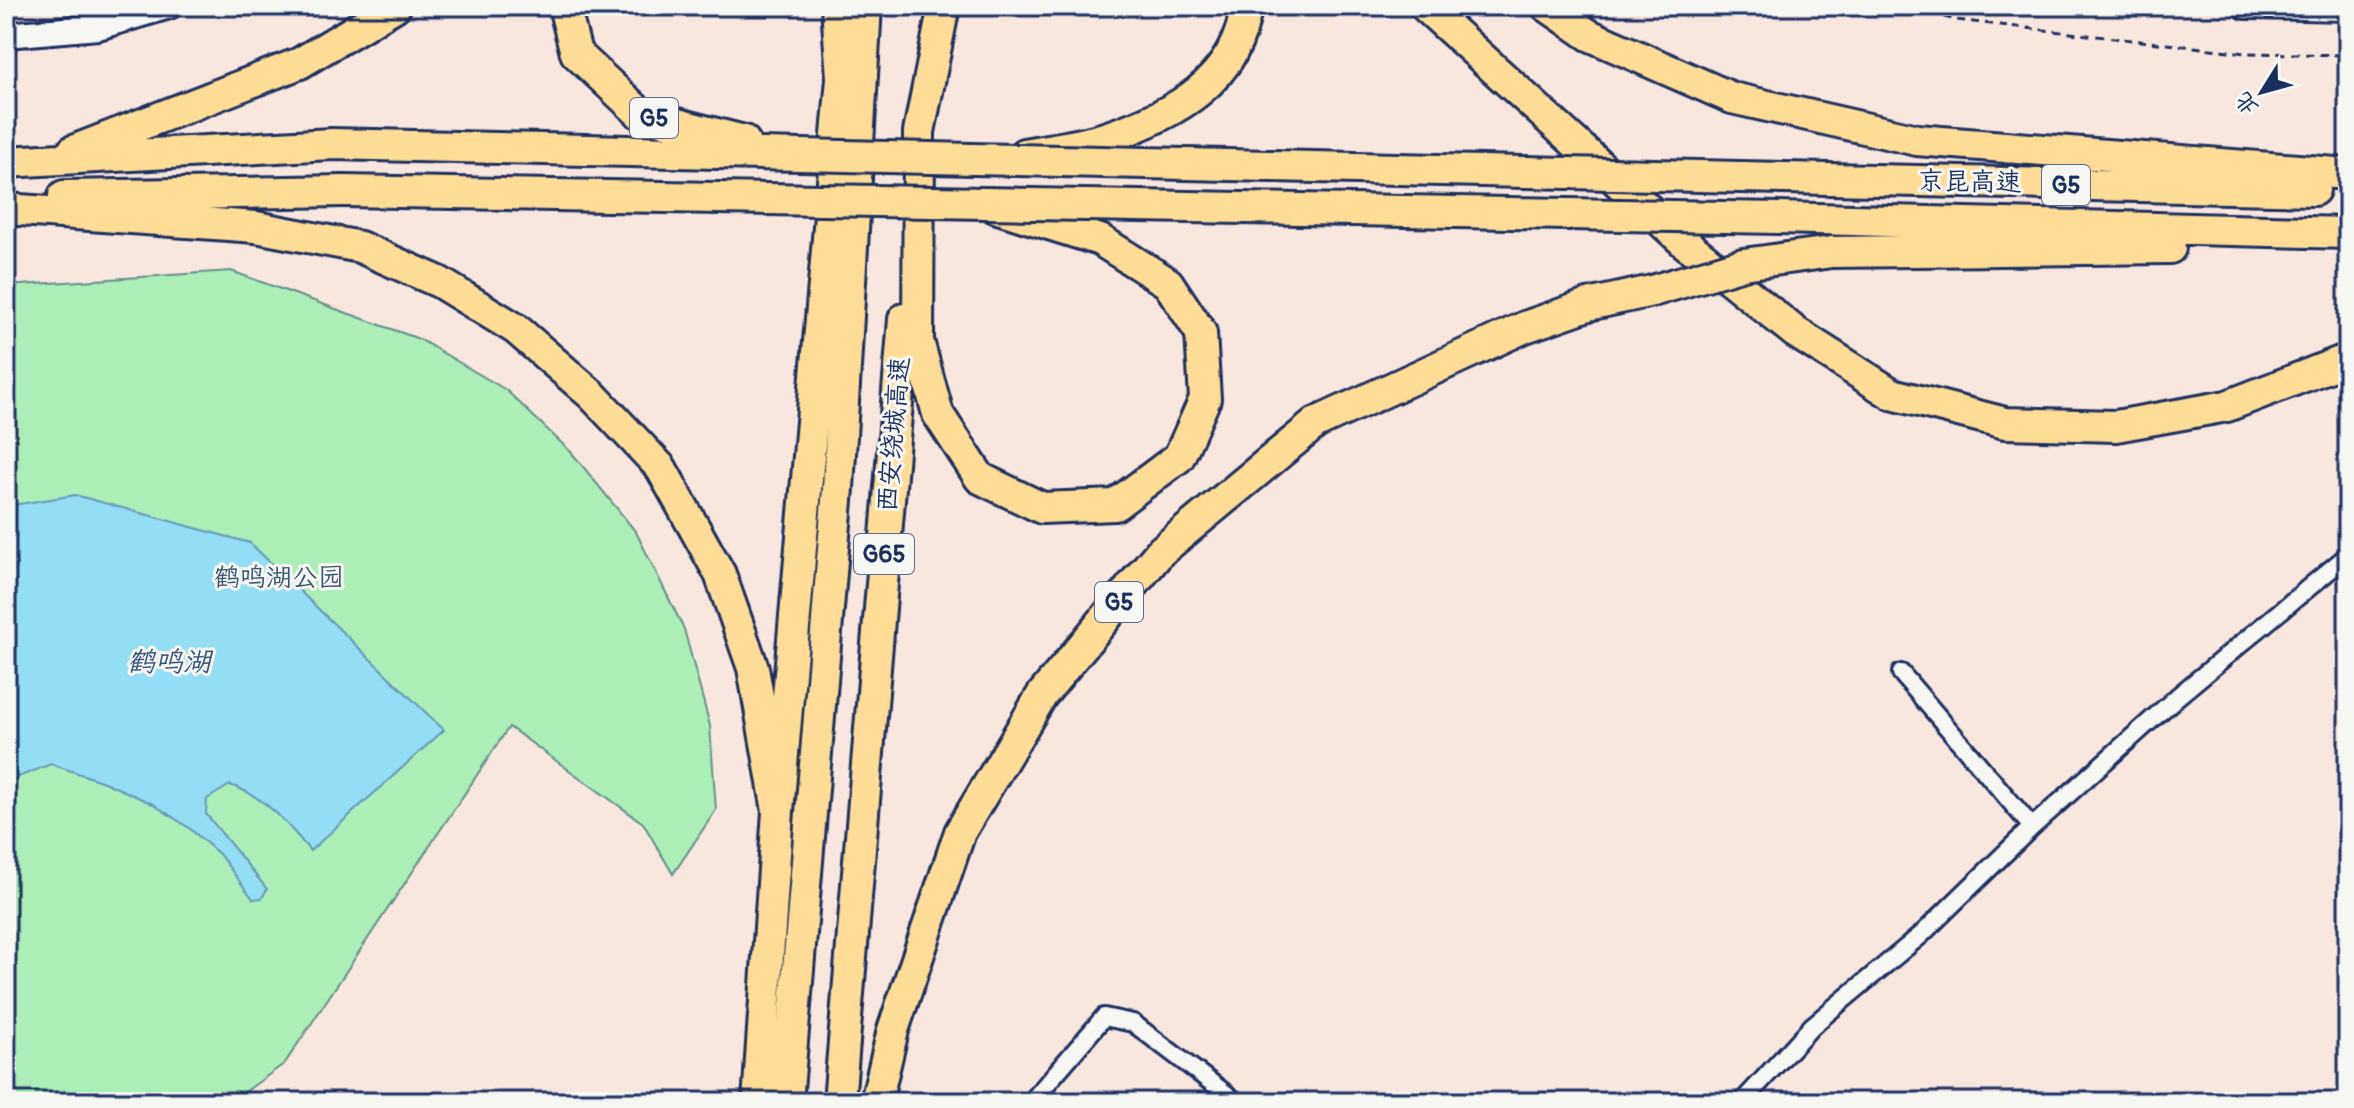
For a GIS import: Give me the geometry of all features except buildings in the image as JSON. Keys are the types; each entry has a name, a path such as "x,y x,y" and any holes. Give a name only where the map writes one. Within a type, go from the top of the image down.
{"highway":[{"path":"45,162 300,63 395,6"},
{"name":"G5","path":"564,6 576,53 642,115 801,155 995,159"},
{"path":"758,1102 778,811 842,78 837,6"},
{"name":"西安绕城高速","path":"787,1102 838,488 866,6"},
{"name":"西安绕城高速","path":"839,1102 927,6"},
{"path":"944,6 919,132 918,341 938,414 980,478 1042,508 1115,505 1179,457 1205,399 1201,333 1168,283 1100,240 982,203"},
{"path":"995,159 1106,138 1176,110 1222,70 1244,28 1246,6"},
{"path":"1425,6 1684,242 1795,332 1892,394 2005,423 2116,426 2227,406 2348,359"},
{"path":"1547,6 1589,35 1732,98 1917,140 2348,174"},
{"path":"6,162 332,144 801,155"},
{"name":"京昆高速","path":"995,159 2348,191"},
{"path":"6,197 344,191 1778,218 2348,233"},
{"path":"6,209 256,227 360,247 439,282 516,329 592,395 661,468 720,574 753,668 778,811"},
{"name":"G5","path":"876,1102 893,1030 960,832 1042,695 1160,552 1316,423 1525,327 1588,305 1652,291 1743,264 1832,252 2348,245"}],"street":[{"path":"6,35 98,27 169,6"},
{"path":"2246,6 2348,8"},
{"path":"1742,1102 1812,1026 1921,935 2032,827 2178,696 2348,555"},
{"path":"1901,673 2032,827"},
{"path":"1031,1102 1104,1017 1133,1023 1237,1102"}],"path":[{"path":"1903,6 1956,20 2231,51 2348,55"}],"green space":[{"name":"鹤鸣湖公园","path":"231,271 419,339 506,390 572,453 636,532 684,629 710,726 716,810 673,874 643,823 509,727 285,1063 231,1102 6,1102 6,286"}],"water":[{"name":"鹤鸣湖","path":"75,495 250,543 444,730 310,851 275,812 243,790 230,785 207,799 206,814 267,889 262,898 253,899 219,854 189,828 153,804 104,782 51,764 18,777 6,787 6,506"}]}
